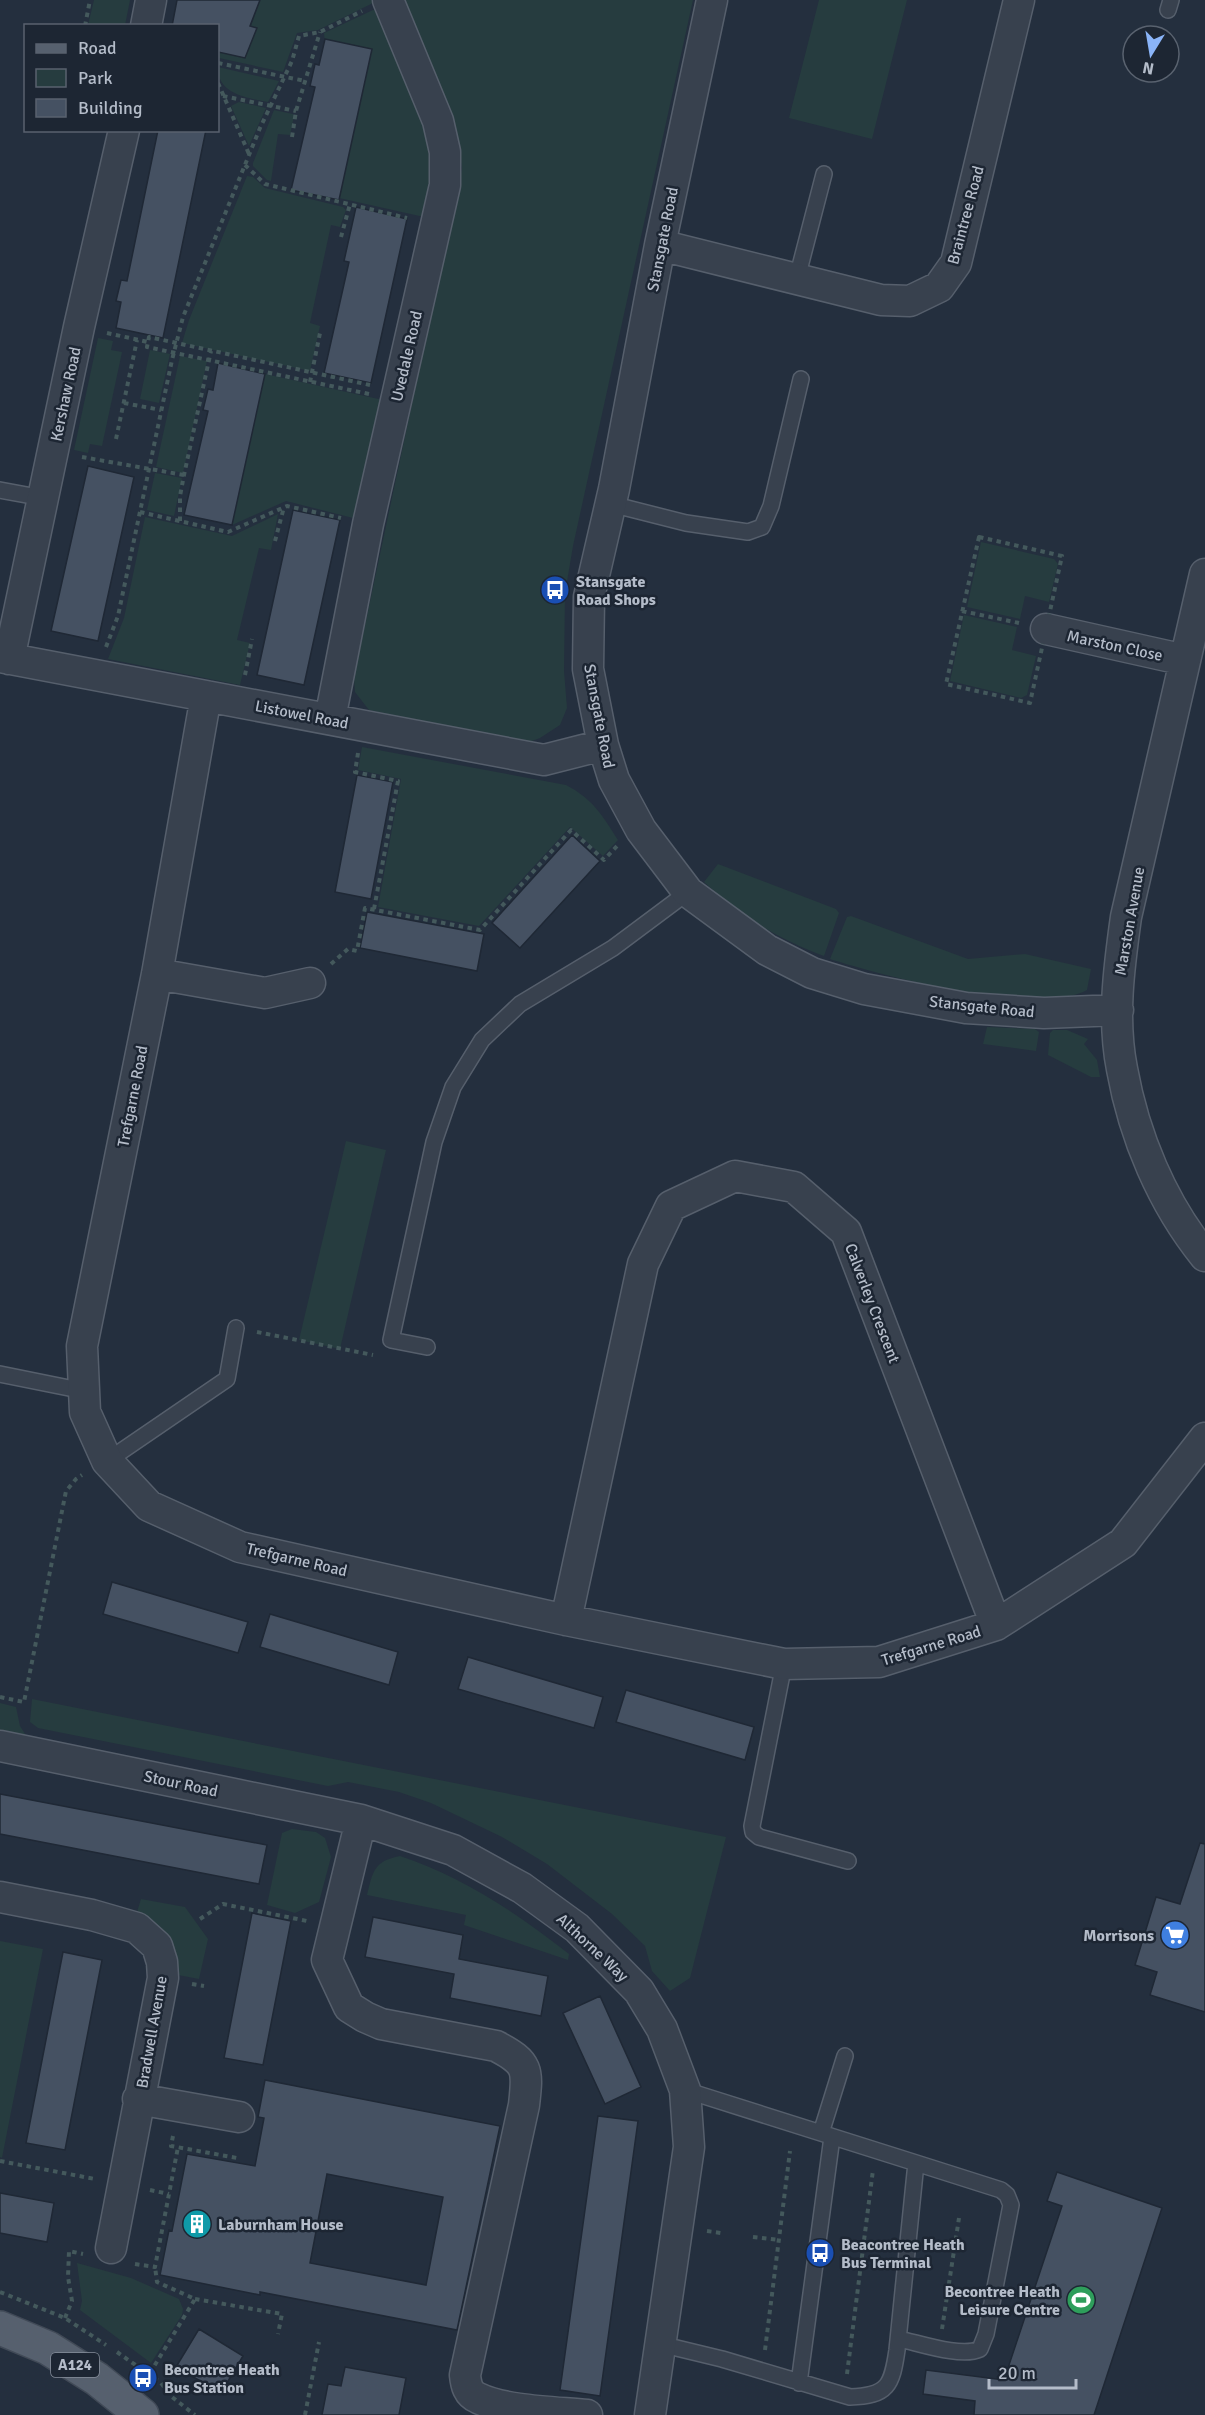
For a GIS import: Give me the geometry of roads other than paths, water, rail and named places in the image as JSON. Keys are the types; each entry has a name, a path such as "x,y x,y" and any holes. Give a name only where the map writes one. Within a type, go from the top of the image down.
{"main road":[{"name":"A124","path":"0,2328 48,2348 97,2379 142,2415"}],"street":[{"path":"146,24 151,0"},
{"name":"Stansgate Road","path":"712,0 660,244 611,504 589,597 588,669 603,745 614,780 638,825 688,892 767,950 812,973 864,989 966,1008 1044,1013 1118,1010"},
{"name":"Braintree Road","path":"660,244 881,300 910,301 939,287 956,263 1019,0"},
{"name":"Uvedale Road","path":"330,719 368,524 445,185 445,152 438,121 377,5"},
{"name":"Kershaw Road","path":"5,658 43,498 124,132"},
{"name":"Marston Avenue","path":"1205,574 1126,917 1119,970 1118,1010 1121,1067 1136,1125 1159,1183 1194,1242 1205,1256"},
{"name":"Marston Close","path":"1035,627 1185,660"},
{"name":"Listowel Road","path":"5,658 544,760 603,745"},
{"name":"Trefgarne Road","path":"206,696 157,974 82,1346 85,1412 107,1461 149,1506 240,1547 566,1620 784,1664 879,1662 996,1625 1123,1543 1205,1438"},
{"path":"157,974 265,993 310,983"},
{"name":"Calverley Crescent","path":"566,1620 644,1264 671,1206 735,1176 794,1187 846,1232 996,1625"},
{"name":"Stour Road","path":"0,1746 361,1820"},
{"path":"361,1820 327,1960 349,2007 381,2024 496,2046 511,2054 522,2064 527,2074 524,2105 465,2375 466,2387 476,2398 502,2405 586,2415"},
{"name":"Althorne Way","path":"361,1820 453,1850 522,1888 577,1928 639,1991 662,2029 685,2090 689,2147 650,2415"},
{"name":"Bradwell Avenue","path":"0,1897 92,1914 137,1928 158,1946 163,1978 110,2254"},
{"path":"138,2099 238,2117"}],"lane":[{"path":"797,278 824,174"},
{"path":"611,504 686,523 748,532 762,527 771,506 801,379"},
{"path":"0,490 43,498"},
{"path":"427,1347 392,1340 434,1142 453,1087 482,1040 520,1004 613,948 688,892"},
{"path":"107,1461 227,1379 236,1328"},
{"path":"0,1374 84,1391"},
{"path":"784,1664 752,1826 753,1832 759,1837 848,1861"},
{"path":"799,2383 827,2135 845,2056"},
{"path":"685,2090 1001,2190 1007,2195 1011,2205 986,2334 980,2349 974,2352 960,2352 899,2339"},
{"path":"660,2344 722,2359 850,2397 865,2397 884,2390 893,2374 899,2339 916,2163"}],"place":[{"name":"Stansgate Road Shops","path":"555,590"},
{"name":"Morrisons","path":"1175,1935"},
{"name":"Laburnham House","path":"197,2224"},
{"name":"Beacontree Heath Bus Terminal","path":"820,2253"},
{"name":"Becontree Heath Leisure Centre","path":"1081,2300"},
{"name":"Becontree Heath Bus Station","path":"143,2378"}]}
